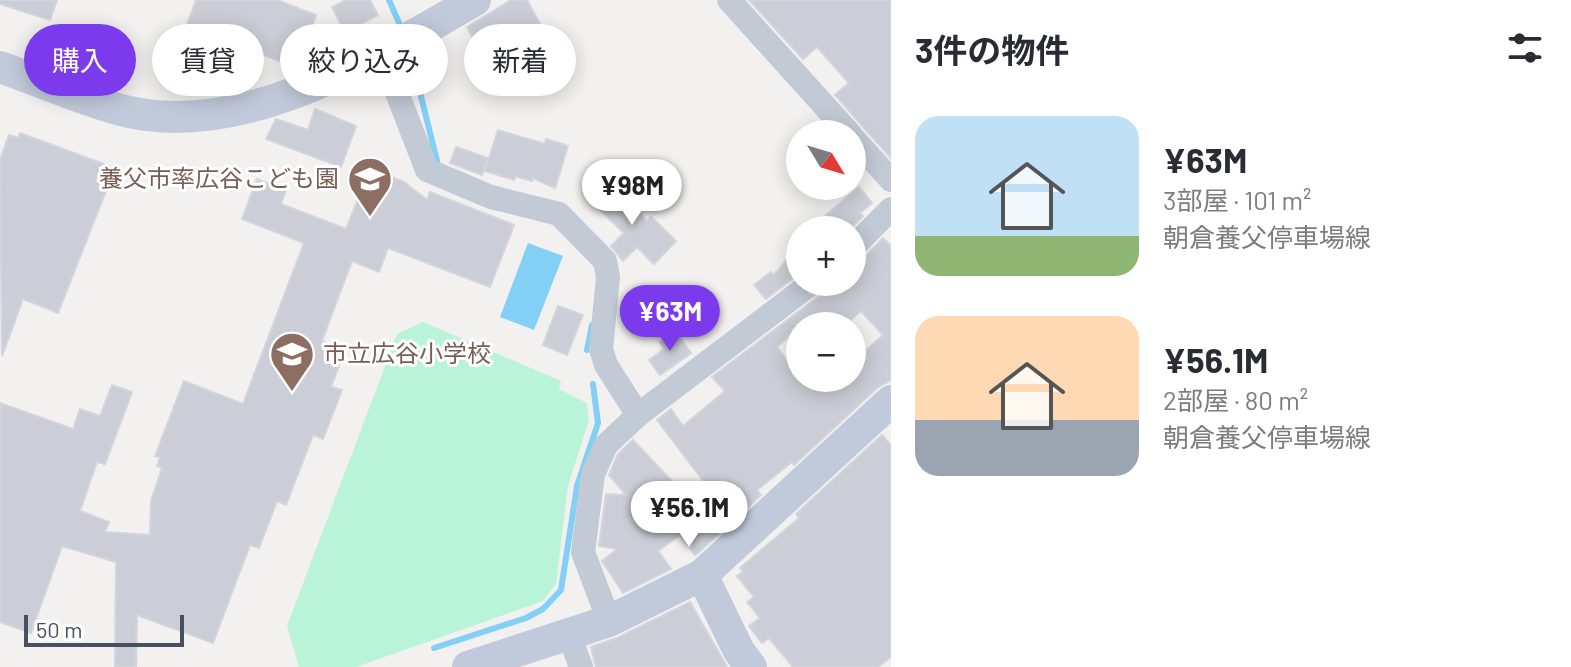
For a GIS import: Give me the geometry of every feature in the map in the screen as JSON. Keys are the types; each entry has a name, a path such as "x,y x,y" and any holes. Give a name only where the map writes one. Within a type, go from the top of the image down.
{"street":[{"path":"434,24 475,0"},
{"path":"729,0 837,120"},
{"path":"0,67 123,111 180,115 240,109 287,96"},
{"path":"398,96 427,170 491,197 559,214 605,261 608,277 601,349 606,365 638,415"},
{"path":"866,150 889,172"},
{"path":"866,234 891,209"},
{"path":"609,621 583,552 593,474 606,445 638,415 795,296"},
{"path":"468,667 609,621 702,575 891,401"},
{"path":"702,575 739,651 751,667"},
{"path":"569,635 581,667"}],"green space":[{"path":"423,322 561,381 559,389 587,403 589,420 568,486 556,584 543,601 356,667 299,667 287,626 397,334"}],"water":[{"path":"528,243 563,256 534,330 500,317"}],"building":[{"path":"0,0 57,0 50,20 0,4"},
{"path":"196,0 277,0 316,15 313,24 280,24 280,61 264,55 264,24 187,24"},
{"path":"346,0 370,0 378,15 362,24 340,24 332,7"},
{"path":"511,0 527,0 540,24 472,24"},
{"path":"749,0 891,0 891,158 866,130 866,120 857,120 835,95 849,83 817,47 803,59"},
{"path":"315,109 356,126 341,167 266,139 276,119 308,130"},
{"path":"498,130 545,144 546,139 568,146 555,188 533,178 532,181 515,176 514,180 485,171"},
{"path":"20,133 115,168 58,313 23,299 2,356 0,160 9,135 18,138"},
{"path":"456,147 488,158 482,175 450,163"},
{"path":"370,169 404,182 427,200 430,192 514,225 490,287 388,248 379,272 352,261 322,341 345,350 331,387 342,390 323,439 313,435 286,505 277,501 259,548 250,545 213,643 137,615 136,667 115,667 116,562 62,546 31,633 0,622 0,403 73,429 80,409 100,416 112,385 132,392 105,464 97,462 80,511 109,522 105,532 150,535 151,501 162,468 157,466 160,457 155,456 184,381 243,404 304,243 242,219 257,179 286,190 281,204 346,229"},
{"path":"607,182 647,221 651,217 676,241 654,264 637,247 623,261 611,246 624,233 590,200"},
{"path":"866,196 872,203 860,213 863,216 825,216 844,200 866,200"},
{"path":"883,238 891,246 891,380 878,387 794,465 792,462 757,490 761,495 695,555 680,535 658,551 671,569 623,593 602,561 617,549 599,546 606,494 626,495 609,475 618,454 633,440 705,516 720,503 657,420 671,409 683,426 725,391 712,377 786,321 786,339 777,347 786,359 786,392 866,392 866,350 883,335 866,316 866,312 798,312 819,296 866,296 866,256"},
{"path":"786,261 786,284 766,299 754,285 771,272 774,275"},
{"path":"558,306 583,315 567,355 543,345"},
{"path":"675,331 691,353 660,375 649,360 664,349 660,342"},
{"path":"882,435 891,445 891,657 878,667 793,667 769,638 762,643 749,626 760,618 747,602 754,597 737,576 743,572 740,568 799,518 796,514"},
{"path":"690,602 727,667 596,667 591,647 617,638"}],"waterway":[{"path":"389,0 400,24"},
{"path":"421,96 437,161"},
{"path":"587,350 592,325"},
{"path":"434,648 526,618 543,609 561,590 577,486 598,423 593,384"}],"place":[{"name":"養父市率広谷こども園","path":"370,218"},
{"name":"市立広谷小学校","path":"292,393"}]}
